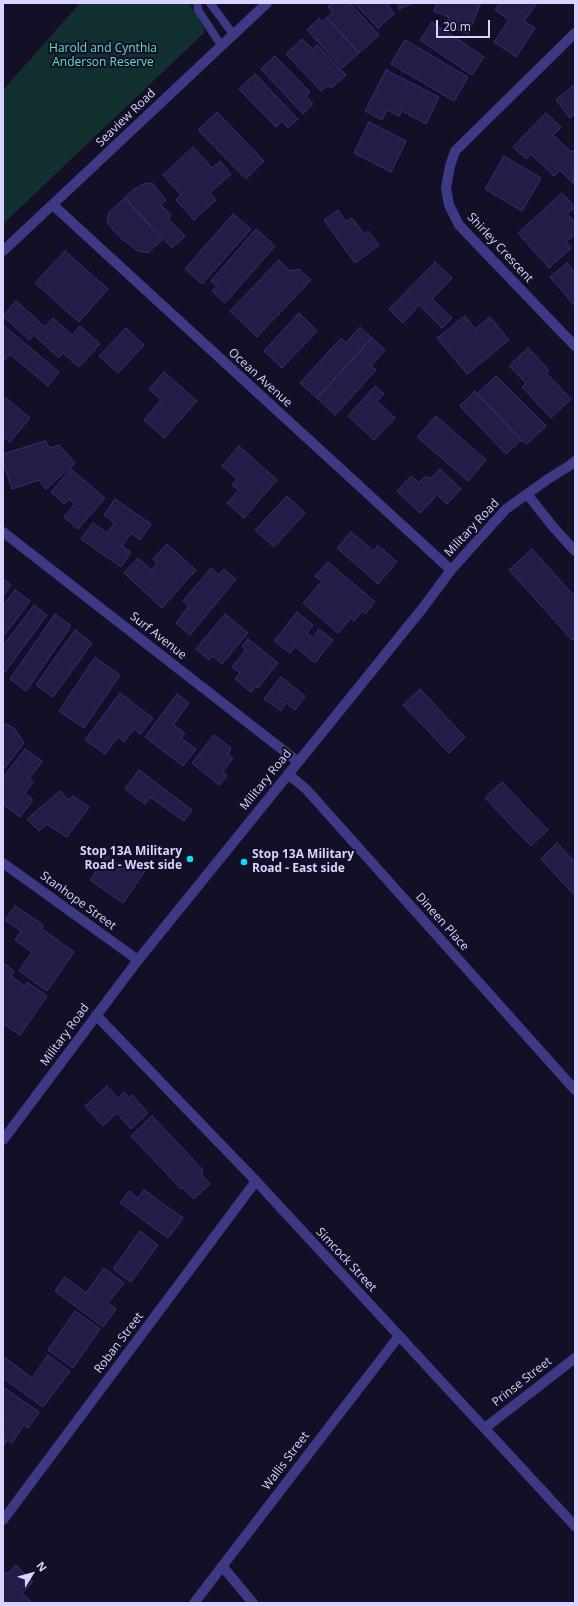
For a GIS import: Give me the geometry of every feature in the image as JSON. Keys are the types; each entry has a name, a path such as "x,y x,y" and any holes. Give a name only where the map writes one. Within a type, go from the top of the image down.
{"street":[{"name":"Seaview Road","path":"3,251 267,3"},
{"name":"Shirley Crescent","path":"575,33 455,151 450,166 446,188 449,205 459,225 575,346"},
{"name":"Ocean Avenue","path":"53,205 450,570"},
{"name":"Military Road","path":"3,1140 138,960 297,761 422,609 450,570 506,509 575,461"},
{"path":"527,494 554,528 575,551"},
{"name":"Surf Avenue","path":"3,532 297,761"},
{"name":"Dineen Place","path":"288,774 306,789 575,1090"},
{"name":"Stanhope Street","path":"3,863 138,960"},
{"name":"Simcock Street","path":"96,1014 256,1181 575,1526"},
{"name":"Roban Street","path":"3,1520 256,1181"},
{"name":"Wallis Street","path":"194,1603 399,1336"},
{"name":"Prinse Street","path":"485,1428 575,1358"},
{"path":"222,1566 253,1603"}],"lane":[{"path":"197,3 198,10 221,45"},
{"path":"210,3 233,34"}],"green space":[{"name":"Harold and Cynthia Anderson Reserve","path":"80,3 189,3 205,29 204,33 3,224 3,90"}],"building":[{"path":"332,3 350,3 379,35 359,53 327,18 333,11 328,7"},
{"path":"354,3 387,3 394,14 378,28"},
{"path":"397,3 414,3 399,9"},
{"path":"437,3 481,3 468,34 446,25 449,17 434,11"},
{"path":"500,3 536,4 524,21 535,28 516,57 494,42 509,20 495,10"},
{"path":"319,18 322,22 327,18 359,53 342,68 307,30"},
{"path":"432,22 484,57 472,75 420,40"},
{"path":"302,39 313,49 317,45 346,75 331,88 328,85 321,91 286,54"},
{"path":"405,40 468,77 454,101 391,64"},
{"path":"275,56 310,92 306,96 313,104 303,114 261,69"},
{"path":"386,70 439,97 426,124 402,111 399,116 387,110 382,120 365,111"},
{"path":"255,74 298,119 288,128 282,121 276,127 239,89"},
{"path":"575,84 575,113 570,118 556,100"},
{"path":"217,112 264,161 246,179 198,130"},
{"path":"546,113 561,127 553,135 571,152 575,150 574,184 560,170 554,176 531,154 526,159 513,147"},
{"path":"369,122 406,141 391,172 354,153"},
{"path":"193,147 212,168 220,161 231,174 210,193 216,200 194,220 176,200 181,195 163,175"},
{"path":"504,156 541,178 522,211 485,189"},
{"path":"152,183 166,200 161,205 171,215 168,219 185,236 172,248 125,198 133,190 143,184"},
{"path":"562,193 575,207 567,214 575,222 575,234 566,242 571,248 549,268 518,233"},
{"path":"125,198 162,240 148,253 138,251 121,238 109,225 107,219 110,211"},
{"path":"338,210 346,222 352,218 364,234 368,231 379,245 355,263 324,220"},
{"path":"233,214 251,229 202,284 185,269"},
{"path":"256,229 275,246 225,303 212,291 217,286 211,281"},
{"path":"65,251 108,289 79,322 35,283"},
{"path":"279,260 290,271 299,269 311,280 257,337 230,311"},
{"path":"435,262 452,278 432,299 452,318 442,328 419,305 403,323 389,309"},
{"path":"567,263 575,272 575,306 550,277"},
{"path":"16,301 45,327 53,318 72,335 80,326 100,344 79,367 63,353 59,358 34,335 29,340 3,316"},
{"path":"299,313 317,331 282,368 264,351"},
{"path":"465,316 475,329 490,317 509,340 467,374 437,338"},
{"path":"3,325 59,372 48,386 10,354 3,362"},
{"path":"360,327 372,338 317,398 300,383 341,338 346,343"},
{"path":"126,328 144,345 118,373 99,356"},
{"path":"372,338 385,350 371,366 376,370 335,415 317,398"},
{"path":"528,348 549,370 546,373 571,399 551,418 522,387 526,383 509,366"},
{"path":"164,372 197,401 164,438 144,420 161,400 149,389"},
{"path":"496,376 546,426 527,444 521,440 477,394"},
{"path":"375,386 384,394 377,401 395,418 374,440 348,416"},
{"path":"475,391 521,440 506,454 460,406"},
{"path":"6,398 30,418 10,442 3,437 3,402"},
{"path":"436,416 486,460 468,481 417,437"},
{"path":"45,441 50,448 59,445 75,463 46,489 39,480 12,489 3,462 3,454"},
{"path":"239,446 277,480 244,518 227,503 239,490 232,485 237,479 222,466"},
{"path":"71,469 105,498 78,529 64,517 75,504 69,499 64,504 51,492"},
{"path":"440,469 461,489 447,504 437,495 420,513 397,491 411,476 419,483 426,476 430,479"},
{"path":"287,496 305,513 274,547 255,530"},
{"path":"115,499 151,524 140,540 131,533 122,546 131,552 121,567 81,539 93,523 107,533 115,523 104,515"},
{"path":"351,532 374,551 378,545 397,562 378,584 337,548"},
{"path":"167,544 196,570 162,608 124,573 138,558 151,570 157,563 153,559"},
{"path":"532,549 575,597 575,637 572,640 509,570"},
{"path":"328,562 375,602 365,614 362,611 354,621 351,618 338,633 303,603 322,581 315,576"},
{"path":"211,568 219,575 224,569 236,579 190,635 176,623 189,606 183,601"},
{"path":"3,579 11,585 3,596"},
{"path":"15,590 30,601 3,637 3,606"},
{"path":"34,605 47,615 5,672 3,670 3,646"},
{"path":"297,612 313,625 307,633 313,638 319,629 333,640 315,663 295,647 290,653 274,641"},
{"path":"55,614 71,626 26,691 10,679"},
{"path":"225,614 248,633 222,664 213,656 209,660 196,649"},
{"path":"75,630 92,643 53,697 36,685"},
{"path":"248,639 278,663 258,688 255,687 251,692 235,679 240,673 232,667 246,650 242,646"},
{"path":"95,657 120,675 84,728 59,711"},
{"path":"281,677 305,696 295,710 286,703 281,711 264,699"},
{"path":"420,689 465,737 449,753 403,705"},
{"path":"120,693 153,718 140,734 134,729 124,742 118,737 105,754 85,740"},
{"path":"177,694 189,703 173,725 185,733 181,738 196,749 183,766 145,737"},
{"path":"3,723 14,728 24,743 3,770"},
{"path":"214,735 231,748 228,755 233,758 223,771 227,776 219,785 192,763"},
{"path":"25,749 42,761 29,779 33,782 25,793 33,800 20,817 3,804 3,778"},
{"path":"139,770 192,810 184,821 150,797 145,804 125,789"},
{"path":"502,782 548,830 531,846 485,798"},
{"path":"60,791 68,800 73,796 89,807 67,837 46,824 39,831 27,819"},
{"path":"557,843 575,862 575,896 541,859"},
{"path":"107,855 125,869 131,861 145,871 123,903 90,880"},
{"path":"15,906 43,925 42,929 74,952 47,991 19,971 32,952 15,940 21,931 5,920"},
{"path":"3,963 14,971 11,976 26,987 27,982 47,996 20,1035 3,1024"},
{"path":"107,1086 118,1098 124,1092 129,1098 132,1095 148,1113 131,1129 117,1113 103,1126 85,1106"},
{"path":"152,1116 203,1170 201,1174 210,1184 194,1199 183,1188 181,1189 131,1136"},
{"path":"144,1190 183,1218 168,1238 120,1203 129,1191 138,1198"},
{"path":"140,1231 158,1245 131,1282 113,1269"},
{"path":"104,1268 124,1283 108,1303 116,1309 103,1327 55,1291 65,1277 86,1293"},
{"path":"75,1311 100,1329 73,1368 48,1350"},
{"path":"48,1355 70,1371 43,1407 3,1378 3,1359 4,1357 32,1378"},
{"path":"3,1387 39,1412 28,1428 24,1425 12,1443 7,1440 4,1445"},
{"path":"16,1565 33,1582 22,1593 32,1603 3,1602 3,1573 8,1573"}],"place":[{"name":"Stop 13A Military Road - West side","path":"190,859"},
{"name":"Stop 13A Military Road - East side","path":"244,862"}]}
